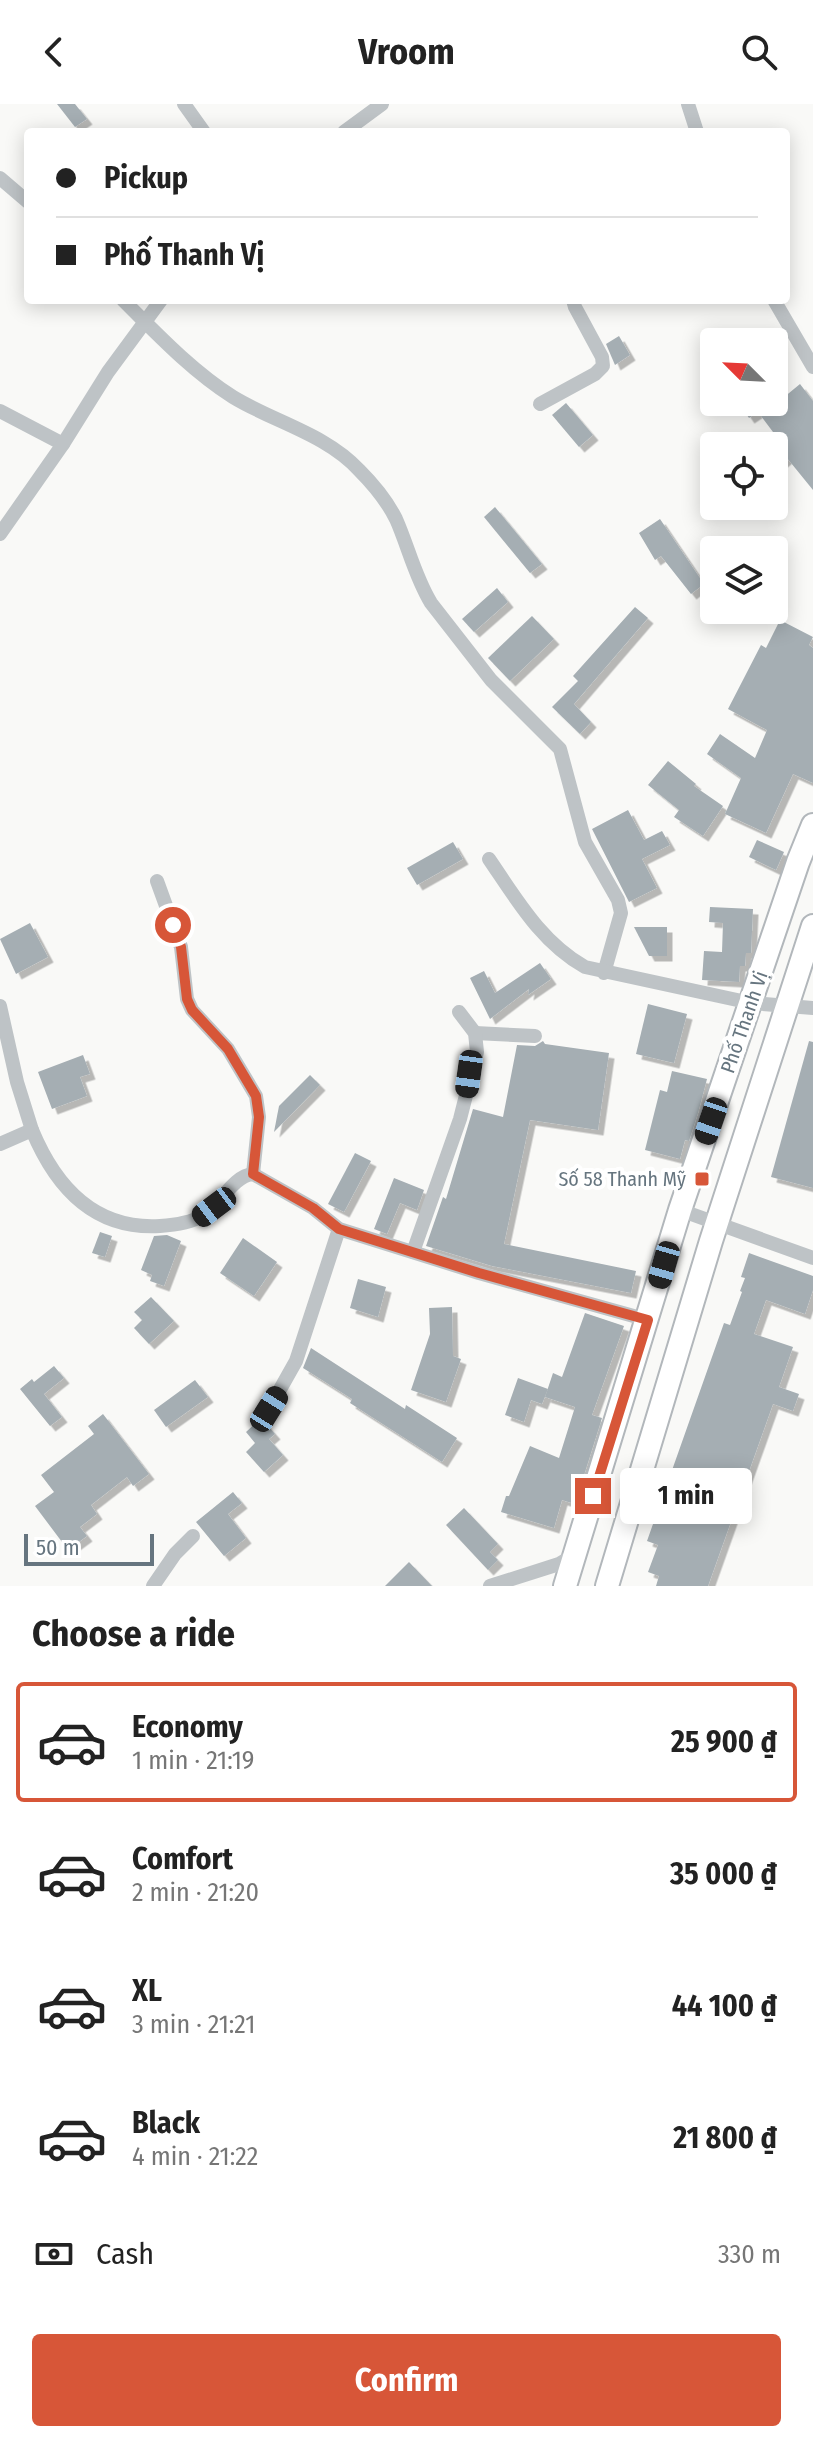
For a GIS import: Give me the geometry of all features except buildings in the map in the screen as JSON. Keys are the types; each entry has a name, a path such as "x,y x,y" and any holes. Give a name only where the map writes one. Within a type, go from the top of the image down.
{"main road":[{"name":"Phố Thanh Vị","path":"565,1586 680,1210 813,825"},
{"name":"Phố Thanh Vị","path":"607,1586 717,1223 813,926"}],"street":[{"path":"184,104 201,128"},
{"path":"349,128 382,104"},
{"path":"688,104 696,128"},
{"path":"0,178 24,199"},
{"path":"127,304 231,395 339,453 358,468 382,497 395,516 431,603 491,680 560,749 585,842 618,900 621,913 604,973"},
{"path":"0,534 63,444 108,372 158,304"},
{"path":"540,404 595,374 603,366 602,357 575,304"},
{"path":"776,304 813,367"},
{"path":"0,411 63,444"},
{"path":"489,859 535,927 585,967 751,1003 813,1008"},
{"path":"157,881 181,947 187,999 192,1010 228,1049 256,1096 259,1117 253,1174"},
{"path":"0,1006 17,1082 38,1145 77,1199 105,1218 130,1226 172,1225 201,1217 242,1176 253,1174 313,1208 339,1229 648,1320"},
{"path":"413,1252 460,1119 477,1052 475,1033 459,1012"},
{"path":"475,1033 535,1036"},
{"path":"0,1144 32,1130"},
{"path":"680,1210 813,1258"},
{"path":"269,1409 296,1361 339,1229"},
{"path":"153,1586 175,1554 193,1536"},
{"path":"490,1586 559,1564 574,1555"}],"place":[{"name":"Số 58 Thanh Mỹ","path":"702,1179"}],"route":[{"path":"173,925 181,947 187,999 192,1010 228,1049 256,1096 259,1117 253,1174 313,1208 339,1229 479,1273 648,1320 593,1496"}]}
